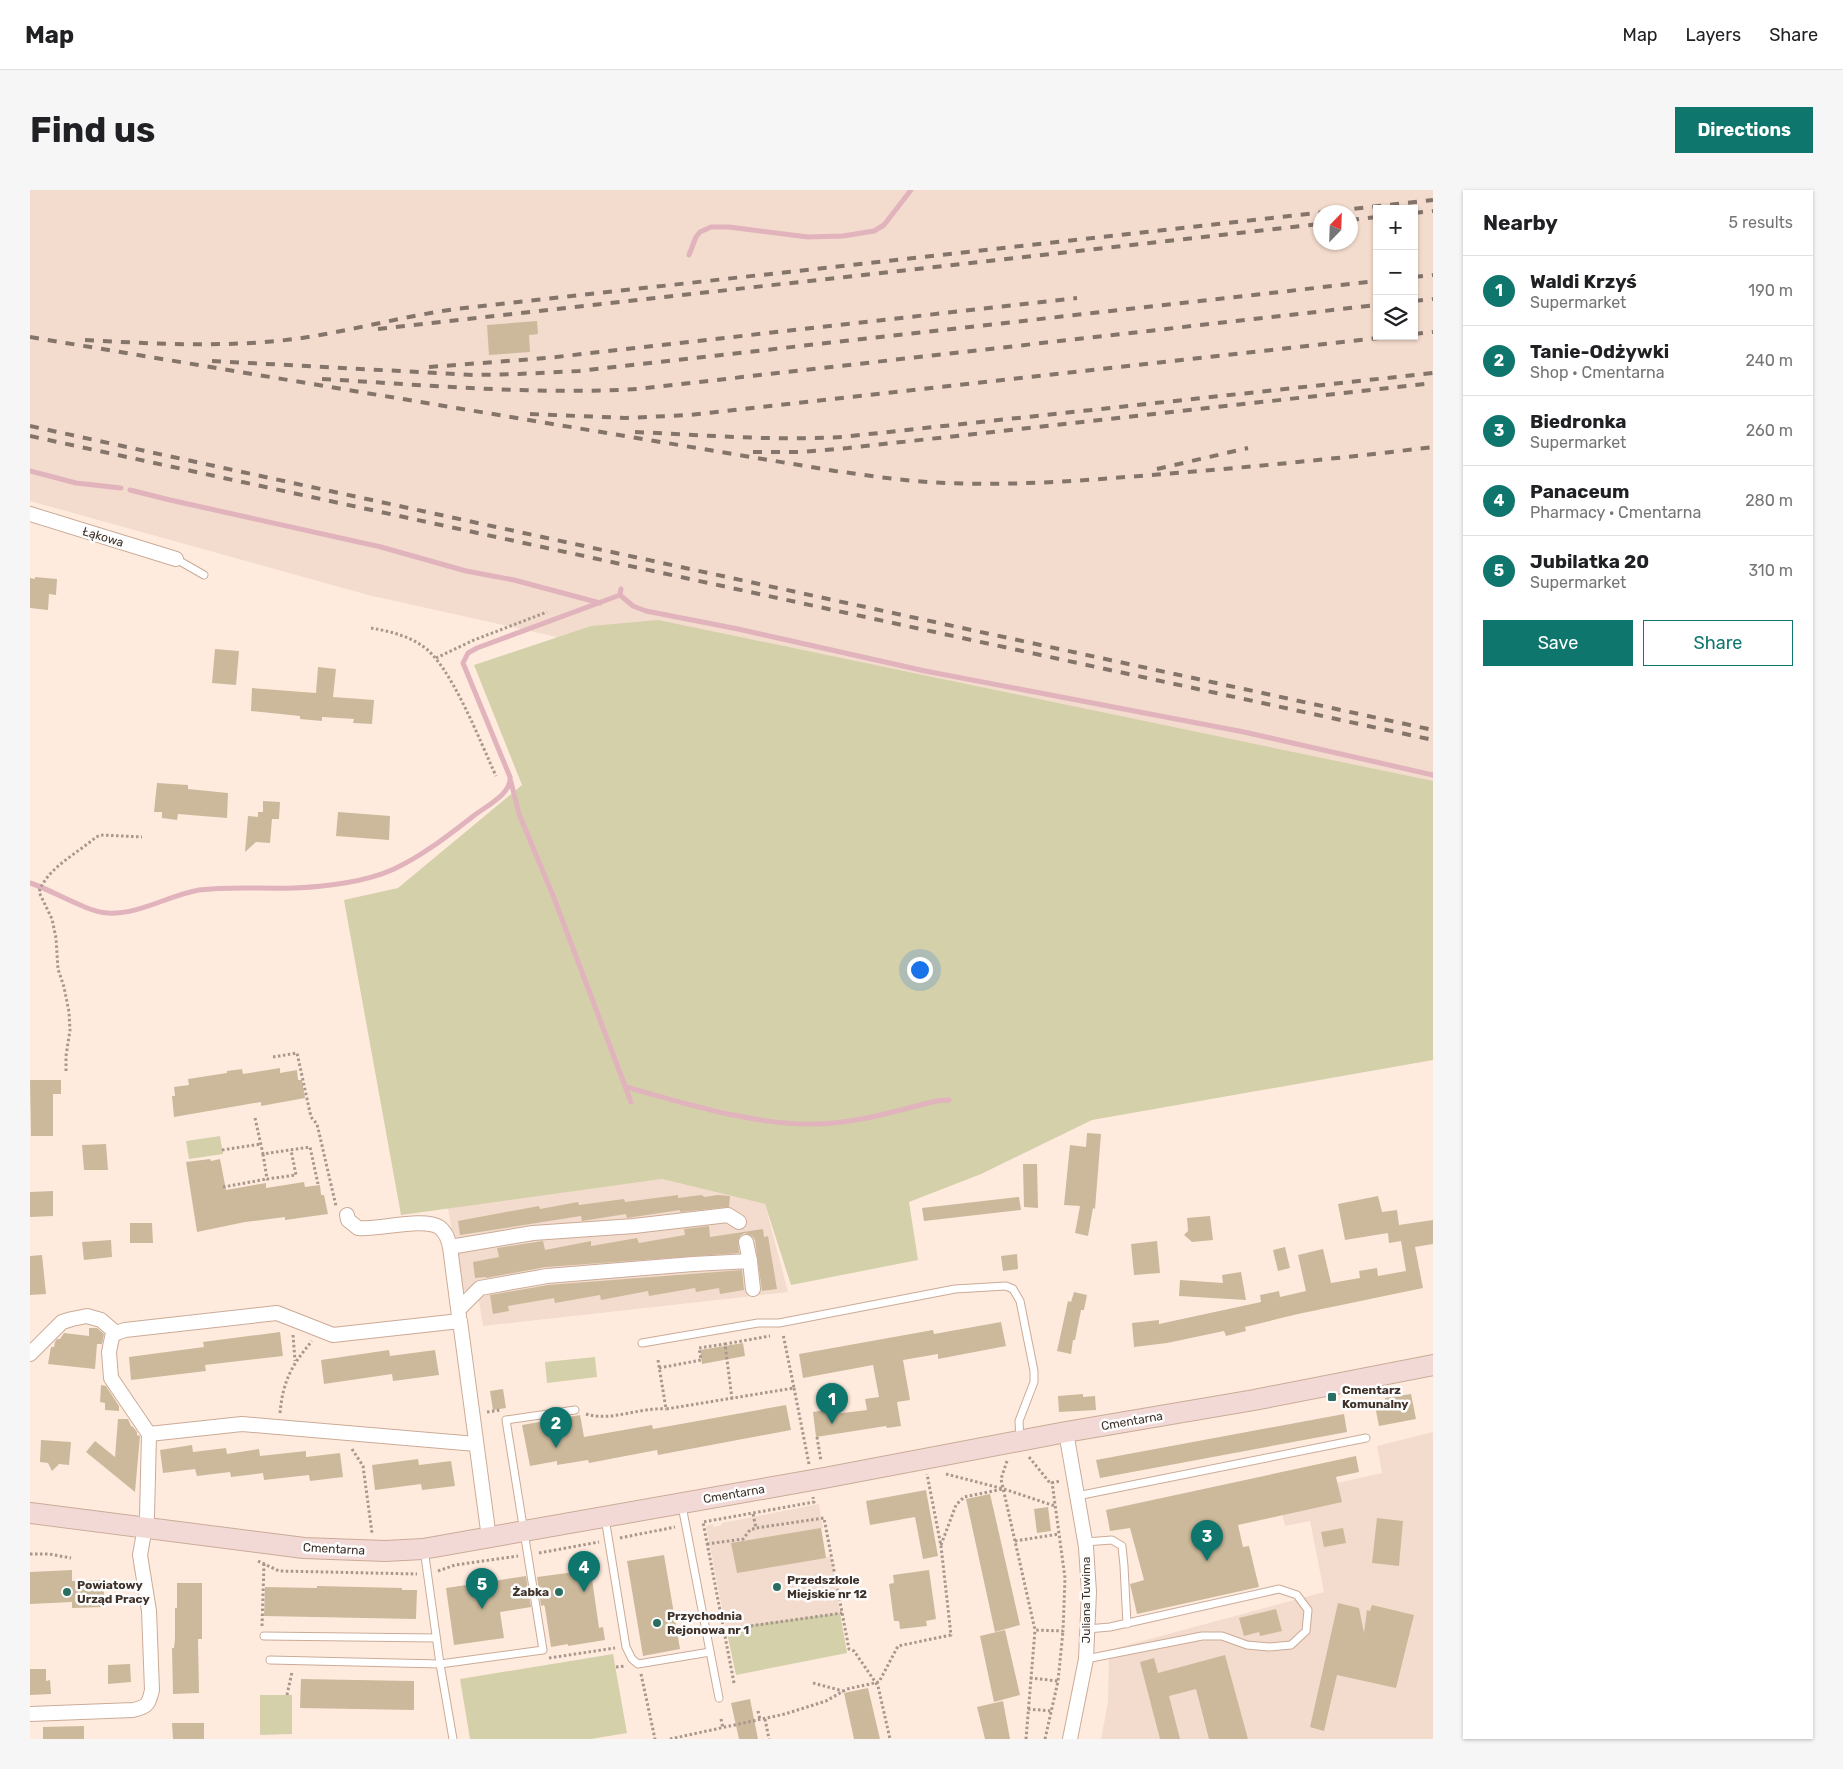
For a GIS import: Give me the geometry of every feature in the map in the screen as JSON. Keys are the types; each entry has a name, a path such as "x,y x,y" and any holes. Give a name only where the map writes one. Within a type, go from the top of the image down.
{"street":[{"name":"Łąkowa","path":"30,514 176,559"},
{"path":"341,1212 358,1228 426,1224 433,1225 448,1237 489,1538"},
{"path":"450,1247 533,1232 634,1226 728,1215 739,1222"},
{"path":"746,1242 753,1289"},
{"path":"30,1714 133,1710 143,1708 149,1702 152,1690 149,1611 140,1555 147,1516 149,1434 111,1378 109,1352 112,1337 116,1333 125,1330 277,1313 333,1335 459,1315 480,1288 547,1276 693,1264 750,1262"},
{"path":"30,1354 62,1322 72,1319 87,1316 101,1320 116,1333"},
{"name":"Cmentarna","path":"30,1513 304,1548 385,1551 424,1549 1015,1447 1066,1432 1254,1400 1433,1365"},
{"path":"149,1434 242,1424 476,1444"},
{"name":"Juliana Tuwima","path":"1066,1432 1085,1542 1088,1592 1086,1659 1070,1739"}],"lane":[{"path":"176,559 204,574"},
{"path":"642,1343 758,1323 779,1323 955,1290 1006,1286 1013,1288 1020,1300 1034,1371 1034,1382 1019,1421 1015,1447"},
{"path":"270,1660 440,1664 543,1650 506,1420 575,1410"},
{"path":"1078,1496 1366,1438"},
{"path":"682,1503 719,1698"},
{"path":"605,1518 626,1647 632,1659 638,1664 710,1652"},
{"path":"1085,1542 1112,1540 1122,1546 1127,1624"},
{"path":"424,1549 436,1638 453,1739"},
{"path":"1086,1659 1202,1636 1222,1636 1247,1645 1269,1647 1290,1645 1306,1630 1308,1610 1297,1595 1279,1589 1127,1624 1087,1629"},
{"path":"263,1633 436,1638"}],"path":[{"path":"436,658 474,640 547,612"},
{"path":"371,628 390,631 407,638 422,645 436,658 456,692 496,776"},
{"path":"66,1071 70,1030 69,1012 58,969 56,938 52,919 39,892 42,884 62,862 96,837 101,835 142,837"},
{"path":"273,1057 297,1052 311,1117 317,1124 341,1212"},
{"path":"255,1118 267,1179"},
{"path":"222,1150 261,1144"},
{"path":"263,1154 310,1147 318,1184"},
{"path":"223,1187 296,1175 291,1150"},
{"path":"292,1326 295,1361"},
{"path":"659,1368 701,1360 699,1348 792,1332"},
{"path":"783,1334 810,1469"},
{"path":"280,1413 283,1389 295,1361 317,1336"},
{"path":"725,1344 732,1399"},
{"path":"658,1360 666,1409 794,1388"},
{"path":"817,1436 822,1467"},
{"path":"350,1447 363,1466 373,1543"},
{"path":"1015,1447 1001,1479 1035,1630 1026,1739"},
{"path":"670,1739 683,1738 762,1719 826,1701 843,1691 879,1682 898,1646 951,1635 941,1546 926,1469"},
{"path":"943,1473 1004,1489 1056,1506"},
{"path":"1045,1739 1058,1681 1063,1631 1065,1578 1052,1482"},
{"path":"941,1546 956,1505 964,1497 1004,1489"},
{"path":"753,1514 756,1528"},
{"path":"707,1544 743,1539 750,1530 756,1528 824,1518 849,1649 854,1652 876,1683 890,1739"},
{"path":"1015,1541 1059,1534"},
{"path":"30,1554 49,1554 71,1558"},
{"path":"427,1575 455,1565 529,1554"},
{"path":"263,1633 264,1564"},
{"path":"736,1628 842,1613"},
{"path":"1035,1630 1063,1631"},
{"path":"540,1651 542,1656 550,1659 626,1647"},
{"path":"638,1664 655,1739"},
{"path":"287,1695 294,1666"},
{"path":"1030,1678 1058,1681"},
{"path":"813,1683 843,1691"},
{"path":"1028,1709 1051,1711"},
{"path":"758,1711 769,1739"},
{"path":"721,1719 723,1728"}],"shaded area":[{"path":"30,190 1433,190 1433,814 997,735 368,595 30,501"},
{"path":"658,620 1433,781 1433,1060 1092,1120 981,1174 909,1202 918,1260 791,1285 765,1204 662,1179 401,1215 344,900 398,888 522,785 474,665 591,626"},
{"path":"220,1136 223,1154 189,1159 186,1141"},
{"path":"662,1179 765,1204 788,1292 483,1326 477,1289 463,1291 448,1208"},
{"path":"595,1357 597,1377 547,1383 545,1362"},
{"path":"1433,1432 1433,1739 1101,1739 1108,1702 1109,1650 1324,1592 1310,1521 1285,1526 1278,1496 1382,1473 1377,1446"},
{"name":"Przedszkole Miejskie nr 12","path":"819,1504 826,1557 831,1557 840,1613 726,1628 706,1526 713,1524 714,1527 722,1525 722,1523"},
{"path":"840,1613 847,1653 736,1675 726,1628"},
{"path":"613,1654 627,1733 591,1739 470,1739 460,1679"},
{"path":"260,1695 292,1695 292,1734 260,1735"}],"building":[{"path":"537,321 538,334 529,335 530,352 489,355 487,325"},
{"path":"35,577 57,579 56,595 49,594 48,610 30,608 30,578 35,579"},
{"path":"215,649 239,651 236,685 212,683"},
{"path":"318,667 336,669 333,697 374,700 372,724 353,723 354,719 322,717 322,721 300,719 300,716 251,711 252,688 316,693"},
{"path":"157,783 188,785 188,789 228,793 227,818 178,814 177,820 162,818 162,812 154,812"},
{"path":"263,801 280,802 279,819 272,819 270,843 256,842 245,852 248,816 258,817 258,812 263,812"},
{"path":"338,812 390,816 389,840 336,836"},
{"path":"280,1068 280,1073 297,1070 298,1080 302,1080 305,1098 261,1106 261,1102 174,1117 172,1096 175,1096 174,1087 189,1085 188,1079 242,1069 243,1074"},
{"path":"30,1080 61,1080 61,1094 53,1094 53,1136 31,1136"},
{"path":"1087,1133 1101,1134 1095,1209 1093,1208 1088,1236 1075,1233 1080,1206 1064,1205 1070,1145 1086,1147"},
{"path":"106,1144 108,1170 84,1170 82,1145"},
{"path":"210,1159 211,1161 220,1159 226,1190 266,1183 266,1188 304,1182 305,1187 320,1185 321,1195 324,1195 328,1214 285,1220 285,1217 245,1222 197,1232 186,1162"},
{"path":"1023,1164 1037,1164 1038,1208 1024,1207"},
{"path":"53,1191 53,1216 30,1217 30,1192"},
{"path":"678,1195 678,1198 701,1195 705,1197 717,1195 730,1196 729,1207 680,1212 680,1210 627,1218 626,1214 582,1221 581,1216 460,1235 458,1221 539,1206 540,1209 578,1202 579,1205 624,1199 625,1202"},
{"path":"1378,1196 1382,1212 1397,1210 1399,1225 1433,1220 1433,1244 1415,1247 1423,1288 1298,1314 1245,1327 1246,1331 1226,1336 1224,1331 1167,1343 1134,1347 1132,1323 1159,1320 1159,1324 1261,1302 1260,1295 1279,1291 1280,1297 1306,1291 1298,1255 1323,1249 1331,1283 1360,1278 1359,1271 1377,1268 1378,1276 1406,1271 1401,1241 1389,1243 1388,1233 1345,1240 1338,1204"},
{"path":"1019,1197 1021,1210 924,1221 922,1208"},
{"path":"1210,1216 1213,1240 1192,1242 1184,1235 1188,1231 1187,1218"},
{"path":"130,1223 152,1223 153,1243 130,1243"},
{"path":"709,1226 710,1237 763,1229 764,1237 768,1236 777,1289 762,1291 755,1240 752,1236 745,1233 738,1240 739,1253 546,1267 486,1278 475,1278 473,1262 499,1257 497,1248 543,1241 545,1250 591,1241 591,1246 637,1238 639,1243 685,1235 684,1229"},
{"path":"111,1240 112,1257 84,1260 82,1242"},
{"path":"1157,1241 1160,1273 1134,1275 1131,1244"},
{"path":"1285,1247 1290,1268 1278,1271 1273,1250"},
{"path":"1017,1254 1018,1269 1003,1271 1001,1256"},
{"path":"42,1255 46,1294 30,1295 30,1256"},
{"path":"742,1270 744,1290 720,1294 719,1288 696,1292 695,1288 649,1296 648,1291 601,1300 600,1295 555,1303 554,1298 508,1306 509,1311 493,1314 490,1295 548,1285"},
{"path":"1241,1272 1246,1300 1179,1296 1180,1280 1223,1283 1222,1275"},
{"path":"1074,1292 1087,1295 1084,1310 1081,1310 1071,1354 1057,1351 1068,1301 1071,1302"},
{"path":"1001,1322 1006,1346 938,1359 938,1354 903,1360 910,1400 897,1402 901,1426 887,1428 886,1426 816,1437 813,1412 835,1409 835,1414 867,1410 865,1399 879,1397 873,1365 803,1378 799,1354 933,1330 934,1334"},
{"path":"89,1328 97,1328 104,1334 102,1344 97,1344 95,1369 48,1364 51,1347 54,1347 57,1339 60,1339 64,1333 89,1336"},
{"path":"280,1332 283,1356 205,1365 206,1371 131,1380 129,1357 204,1347 203,1342"},
{"path":"743,1343 745,1356 702,1364 700,1350"},
{"path":"389,1350 390,1356 435,1350 439,1375 393,1381 392,1374 324,1384 321,1360"},
{"path":"101,1385 106,1386 119,1406 119,1411 105,1410 105,1403 100,1402"},
{"path":"503,1389 506,1408 493,1410 490,1391"},
{"path":"1083,1394 1083,1397 1095,1396 1096,1410 1059,1412 1058,1396"},
{"path":"1411,1394 1416,1419 1379,1426 1375,1406 1386,1404 1385,1398"},
{"path":"786,1405 791,1430 658,1455 657,1450 589,1463 588,1460 557,1465 557,1461 530,1466 522,1425 580,1415 584,1437 652,1425 653,1429"},
{"path":"1344,1414 1347,1432 1100,1478 1096,1460"},
{"path":"118,1419 128,1419 137,1435 140,1436 135,1492 86,1452 95,1441 115,1457"},
{"path":"41,1440 71,1442 69,1465 59,1464 52,1471 48,1463 40,1462"},
{"path":"192,1445 193,1452 226,1448 227,1454 259,1449 260,1456 306,1451 306,1457 340,1453 343,1477 310,1481 309,1475 264,1480 263,1473 231,1477 230,1472 197,1476 195,1469 163,1473 160,1450"},
{"path":"1356,1456 1359,1472 1336,1477 1342,1502 1238,1525 1243,1547 1249,1546 1259,1587 1137,1614 1130,1584 1144,1580 1130,1528 1110,1531 1106,1510"},
{"path":"418,1459 419,1465 451,1461 455,1486 422,1490 421,1484 375,1490 372,1465"},
{"path":"926,1490 938,1556 923,1559 915,1517 870,1525 866,1501"},
{"path":"990,1494 1020,1625 995,1632 966,1499"},
{"path":"1048,1507 1051,1531 1037,1533 1034,1509"},
{"path":"1377,1518 1403,1521 1399,1566 1372,1563"},
{"path":"821,1528 826,1558 737,1573 731,1543"},
{"path":"1343,1528 1346,1543 1324,1547 1321,1532"},
{"name":"Przychodnia Rejonowa nr 1","path":"664,1555 680,1649 643,1656 627,1561"},
{"path":"591,1565 599,1628 603,1627 605,1640 551,1647 545,1608 544,1605 541,1606 537,1577 575,1572 575,1568"},
{"name":"Powiatowy Urząd Pracy","path":"72,1570 72,1581 103,1580 105,1607 72,1608 72,1602 30,1604 30,1572"},
{"path":"929,1570 936,1619 926,1621 927,1626 900,1629 899,1621 894,1621 889,1584 894,1583 893,1575"},
{"path":"526,1576 531,1607 500,1612 504,1638 454,1645 446,1588"},
{"path":"177,1583 202,1583 202,1639 198,1639 199,1693 173,1694 172,1648 174,1648 175,1639"},
{"path":"317,1586 417,1590 416,1619 264,1616 265,1587 317,1588"},
{"path":"1338,1603 1359,1608 1364,1633 1367,1610 1370,1611 1372,1605 1414,1615 1396,1688 1337,1675 1324,1731 1310,1727"},
{"path":"1276,1609 1282,1631 1260,1636 1259,1632 1244,1636 1239,1618"},
{"path":"1005,1630 1020,1695 994,1702 980,1636"},
{"path":"1225,1655 1248,1739 1209,1739 1196,1689 1169,1696 1180,1739 1160,1739 1140,1662 1154,1658 1158,1673"},
{"path":"130,1664 131,1682 108,1684 108,1665"},
{"path":"30,1669 46,1669 46,1681 50,1680 51,1694 30,1695"},
{"path":"301,1679 414,1681 414,1710 300,1708"},
{"path":"868,1688 880,1739 854,1739 844,1693"},
{"path":"750,1699 758,1739 739,1739 731,1703"},
{"path":"1003,1701 1010,1739 985,1739 977,1707"},
{"path":"172,1723 204,1723 204,1739 173,1739"},
{"path":"84,1726 84,1739 43,1739 43,1727"}],"waterway":[{"path":"689,255 696,237 700,232 711,227 729,227 808,237 843,236 874,231 884,225 911,190"},
{"path":"30,471 76,483 121,488"},
{"path":"130,490 381,547 466,571 514,580 600,603"},
{"path":"30,883 90,909 99,912 119,913 142,908 199,890 318,886 345,883 383,874 394,869 426,851 492,803 503,794 510,783 510,777 463,663 468,653 620,595 621,589"},
{"path":"620,595 633,606 646,611 738,629 925,671 1244,732 1433,775"},
{"path":"511,782 519,814 554,898 631,1102"},
{"path":"626,1087 744,1117 768,1121 816,1124 876,1116 936,1101 949,1100"}],"railway":[{"path":"85,340 194,344 275,341 321,335 456,309 1433,200"},
{"path":"1418,213 1433,211"},
{"path":"1358,219 1373,217"},
{"path":"378,329 1313,225"},
{"path":"1418,277 1433,275"},
{"path":"212,361 474,375 579,371 1373,281"},
{"path":"429,367 547,358 1077,298"},
{"path":"1418,301 1433,299"},
{"path":"322,379 519,390 598,391 637,389 1373,305"},
{"path":"1418,334 1433,332"},
{"path":"30,337 835,471 920,481 1001,484 1082,480 1332,459 1433,447"},
{"path":"530,414 626,418 689,415 1373,339"},
{"path":"635,432 764,438 842,437 1433,373"},
{"path":"753,452 801,452 848,448 1433,383"},
{"path":"30,426 1433,730"},
{"path":"30,436 1433,740"},
{"path":"1157,469 1248,448"}],"place":[{"name":"Cmentarz Komunalny","path":"1332,1397"},
{"name":"Waldi Krzyś","path":"832,1424"},
{"name":"Tanie-Odżywki","path":"556,1448"},
{"name":"Biedronka","path":"1207,1561"},
{"name":"Przedszkole Miejskie nr 12","path":"777,1587"},
{"name":"Powiatowy Urząd Pracy","path":"67,1592"},
{"name":"Żabka","path":"559,1592"},
{"name":"Panaceum","path":"584,1592"},
{"name":"Jubilatka 20","path":"482,1609"},
{"name":"Przychodnia Rejonowa nr 1","path":"657,1623"}]}
